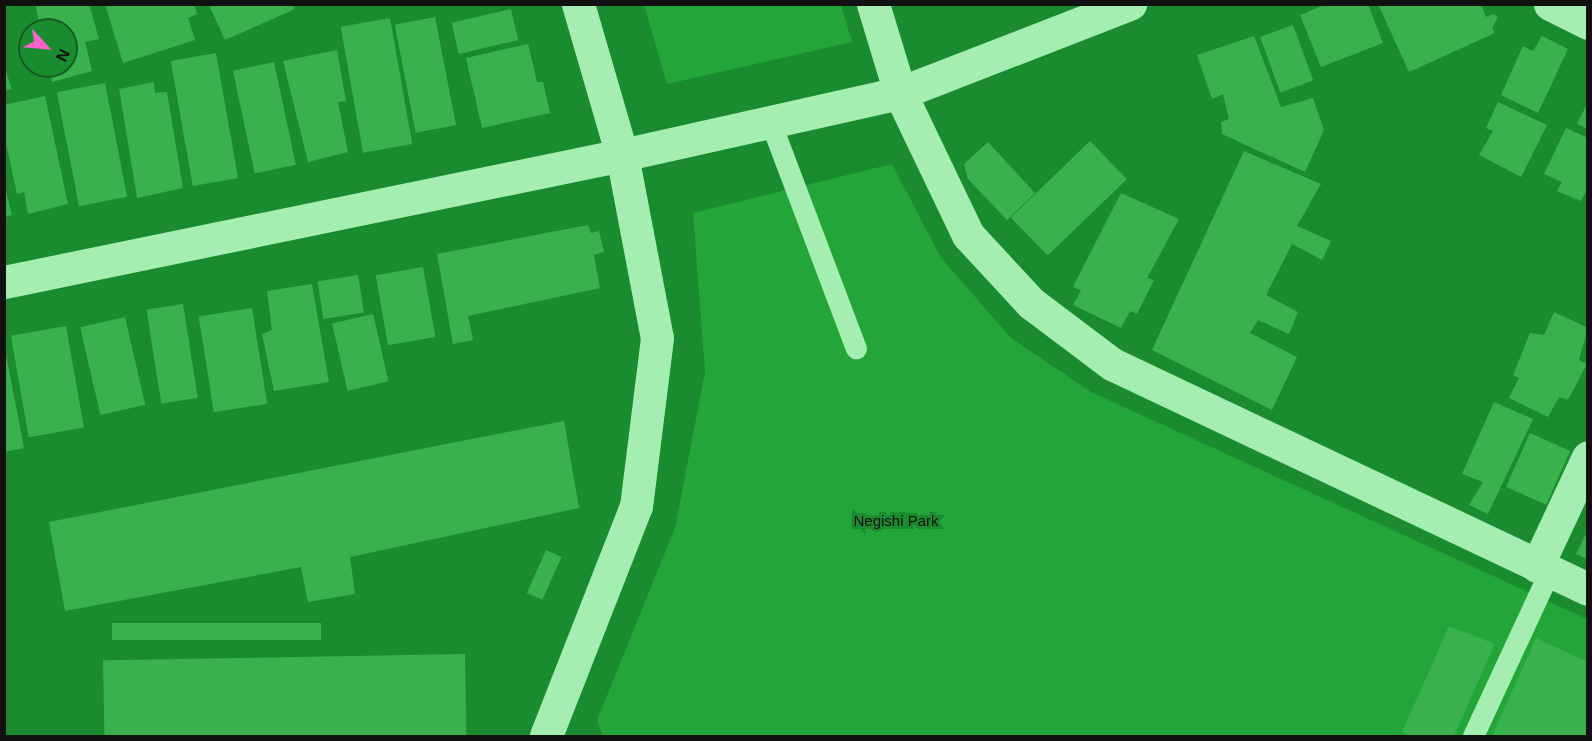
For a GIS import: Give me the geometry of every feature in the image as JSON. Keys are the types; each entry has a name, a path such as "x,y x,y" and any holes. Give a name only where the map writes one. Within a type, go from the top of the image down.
{"street":[{"path":"546,736 638,495 657,338 622,155 578,4"},
{"path":"873,4 900,93 968,235 1031,303 1112,364 1587,589"},
{"path":"4,282 622,155 900,93 1130,4"},
{"path":"1550,4 1587,23"},
{"path":"1543,569 1587,457"}],"lane":[{"path":"770,121 856,348"},
{"path":"1473,736 1543,569"}],"green space":[{"path":"644,5 841,5 852,42 667,84"},
{"name":"Negishi Park","path":"892,164 941,258 1011,338 1091,392 1587,619 1587,736 603,736 597,720 675,528 705,372 693,213"}],"building":[{"path":"35,4 89,4 99,39 85,42 92,71 78,75 78,18 38,18"},
{"path":"105,4 194,4 197,14 188,18 195,40 123,63"},
{"path":"1327,4 1368,4 1383,43 1321,67 1300,15"},
{"path":"1378,4 1481,4 1486,17 1493,14 1498,17 1492,28 1495,33 1409,72"},
{"path":"209,5 293,5 295,9 225,40"},
{"path":"511,9 518,40 459,54 452,23"},
{"path":"435,17 456,125 416,133 395,25"},
{"path":"390,18 412,144 363,153 341,27"},
{"path":"1293,25 1313,80 1280,92 1260,37"},
{"path":"1254,36 1281,107 1313,98 1324,130 1305,172 1222,134 1221,122 1229,119 1223,94 1212,99 1197,55"},
{"path":"1542,36 1568,49 1538,113 1501,95 1523,46 1533,51"},
{"path":"528,44 537,82 543,82 550,113 482,128 466,58"},
{"path":"337,50 346,101 338,102 348,152 308,162 283,61"},
{"path":"216,53 238,178 193,186 171,61"},
{"path":"274,62 296,165 255,173 233,71"},
{"path":"4,66 12,89 4,91"},
{"path":"51,78 67,78 52,82"},
{"path":"154,82 155,93 167,92 183,188 137,198 119,89"},
{"path":"105,83 127,197 79,206 57,92"},
{"path":"45,96 68,204 28,214 24,192 17,194 4,134 4,105"},
{"path":"1498,102 1547,125 1521,177 1479,155 1493,131 1486,128"},
{"path":"1588,102 1588,129 1577,124"},
{"path":"1566,128 1588,138 1588,188 1581,201 1557,191 1562,182 1544,174"},
{"path":"1090,141 1127,179 1048,256 1011,217"},
{"path":"988,142 1035,193 1007,220 968,179 964,164"},
{"path":"1244,151 1321,184 1297,226 1331,241 1322,260 1292,244 1266,295 1298,312 1289,334 1258,320 1250,333 1297,357 1272,410 1152,350"},
{"path":"4,184 12,215 4,217"},
{"path":"1121,193 1179,219 1147,278 1154,280 1137,314 1130,311 1121,328 1073,305 1081,290 1073,287"},
{"path":"588,225 591,233 599,231 604,252 594,255 600,288 468,316 473,340 453,344 437,254"},
{"path":"423,267 435,337 388,345 376,275"},
{"path":"358,275 364,313 323,319 318,281"},
{"path":"312,284 329,382 274,391 262,334 272,330 267,291"},
{"path":"183,304 198,398 161,404 146,310"},
{"path":"252,308 267,404 214,412 199,316"},
{"path":"1554,312 1588,328 1579,360 1587,364 1568,400 1559,397 1548,417 1509,398 1519,378 1513,375 1530,333 1544,335"},
{"path":"373,314 389,381 348,391 332,323"},
{"path":"125,317 145,405 100,415 80,327"},
{"path":"66,326 84,427 29,437 11,336"},
{"path":"4,344 24,448 4,452"},
{"path":"1494,402 1533,419 1488,514 1469,505 1483,482 1462,474"},
{"path":"564,421 579,508 350,557 355,594 308,602 301,567 65,611 49,522"},
{"path":"1530,433 1570,451 1546,505 1506,487"},
{"path":"1588,530 1588,559 1576,554"},
{"path":"546,550 562,557 542,600 527,593"},
{"path":"112,623 321,623 321,640 112,640"},
{"path":"1449,626 1495,644 1454,736 1411,736 1402,732"},
{"path":"1536,638 1588,662 1587,736 1492,736"},
{"path":"465,654 466,736 104,736 103,660"}]}
